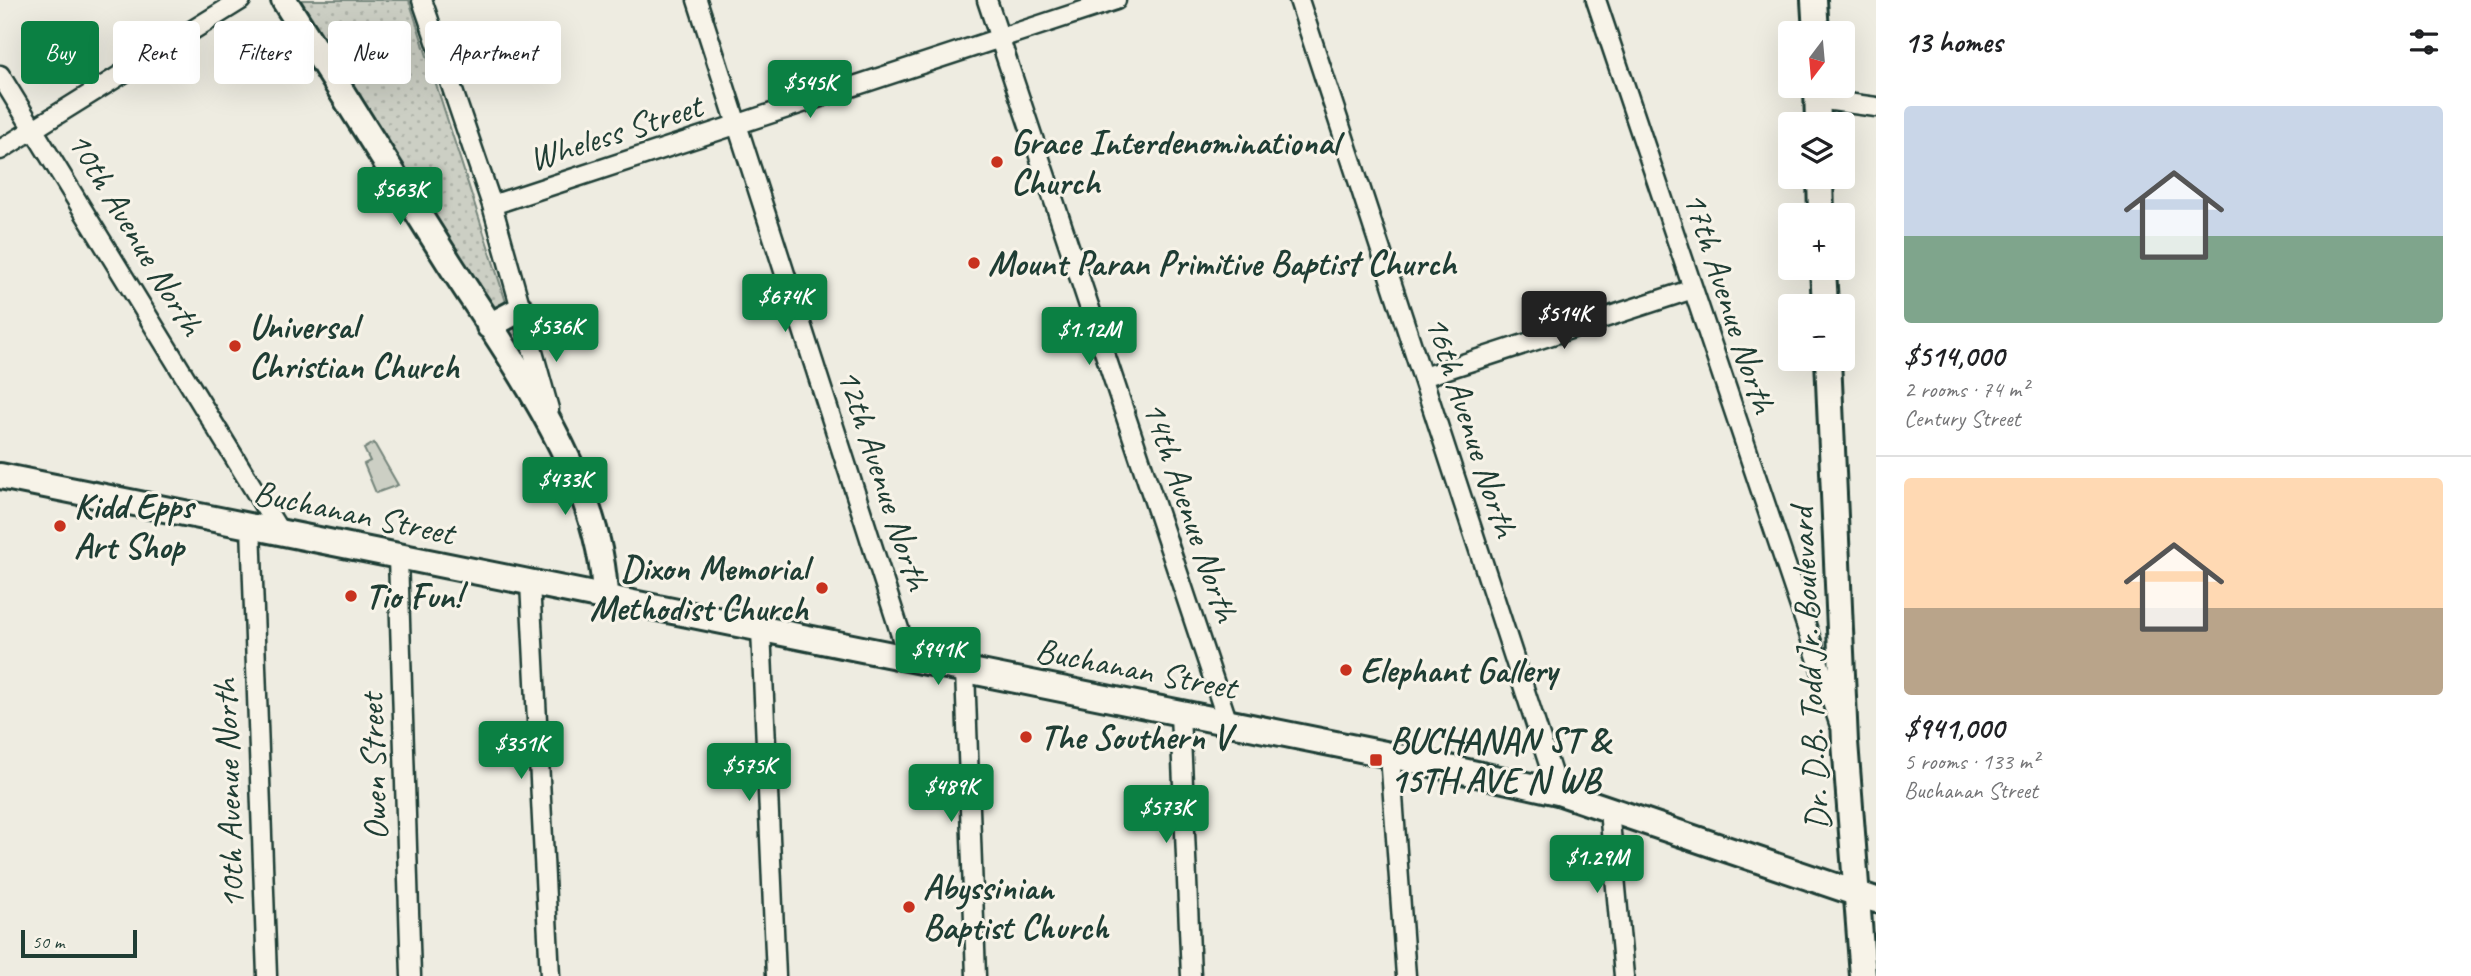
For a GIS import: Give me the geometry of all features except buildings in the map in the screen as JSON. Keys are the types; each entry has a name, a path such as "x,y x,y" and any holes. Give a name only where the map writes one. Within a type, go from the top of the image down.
{"street":[{"path":"0,150 241,0"},
{"path":"284,0 554,429"},
{"path":"422,0 492,205 554,429 599,543 605,567 605,599"},
{"name":"12th Avenue North","path":"697,0 908,657"},
{"name":"14th Avenue North","path":"987,0 1228,723"},
{"name":"Wheless Street","path":"492,205 1116,0"},
{"name":"16th Avenue North","path":"1299,0 1558,792"},
{"name":"17th Avenue North","path":"1596,0 1846,742"},
{"path":"1814,0 1815,21"},
{"name":"10th Avenue North","path":"0,75 35,128 280,532"},
{"path":"1841,98 1876,107"},
{"path":"1423,377 1693,289"},
{"path":"489,327 521,309"},
{"name":"Dr. D.B. Todd Jr. Boulevard","path":"1829,371 1846,742 1866,896 1863,976"},
{"name":"Buchanan Street","path":"0,476 605,599 908,657 1558,792 1866,896"},
{"name":"10th Avenue North","path":"251,526 267,976"},
{"name":"Owen Street","path":"398,557 411,976"},
{"path":"530,583 550,976"},
{"path":"761,629 776,976"},
{"path":"965,670 976,976"},
{"path":"1180,713 1191,976"},
{"path":"1390,755 1406,976"},
{"path":"1609,810 1624,976"}],"shaded area":[{"path":"301,0 409,0 425,50 425,84 436,84 533,386 351,84 411,84 411,21 328,21 328,45"},
{"path":"374,443 398,485 376,493 364,464 370,461 364,449"}],"place":[{"name":"Grace Interdenominational Church","path":"997,162"},
{"name":"Mount Paran Primitive Baptist Church","path":"974,263"},
{"name":"Universal Christian Church","path":"235,346"},
{"name":"Kidd Epps Art Shop","path":"60,526"},
{"name":"Dixon Memorial Methodist Church","path":"822,588"},
{"name":"Tio Fun!","path":"351,596"},
{"name":"Elephant Gallery","path":"1346,670"},
{"name":"The Southern V","path":"1026,737"},
{"name":"BUCHANAN ST & 15TH AVE N WB","path":"1376,760"},
{"name":"Abyssinian Baptist Church","path":"909,907"}]}
